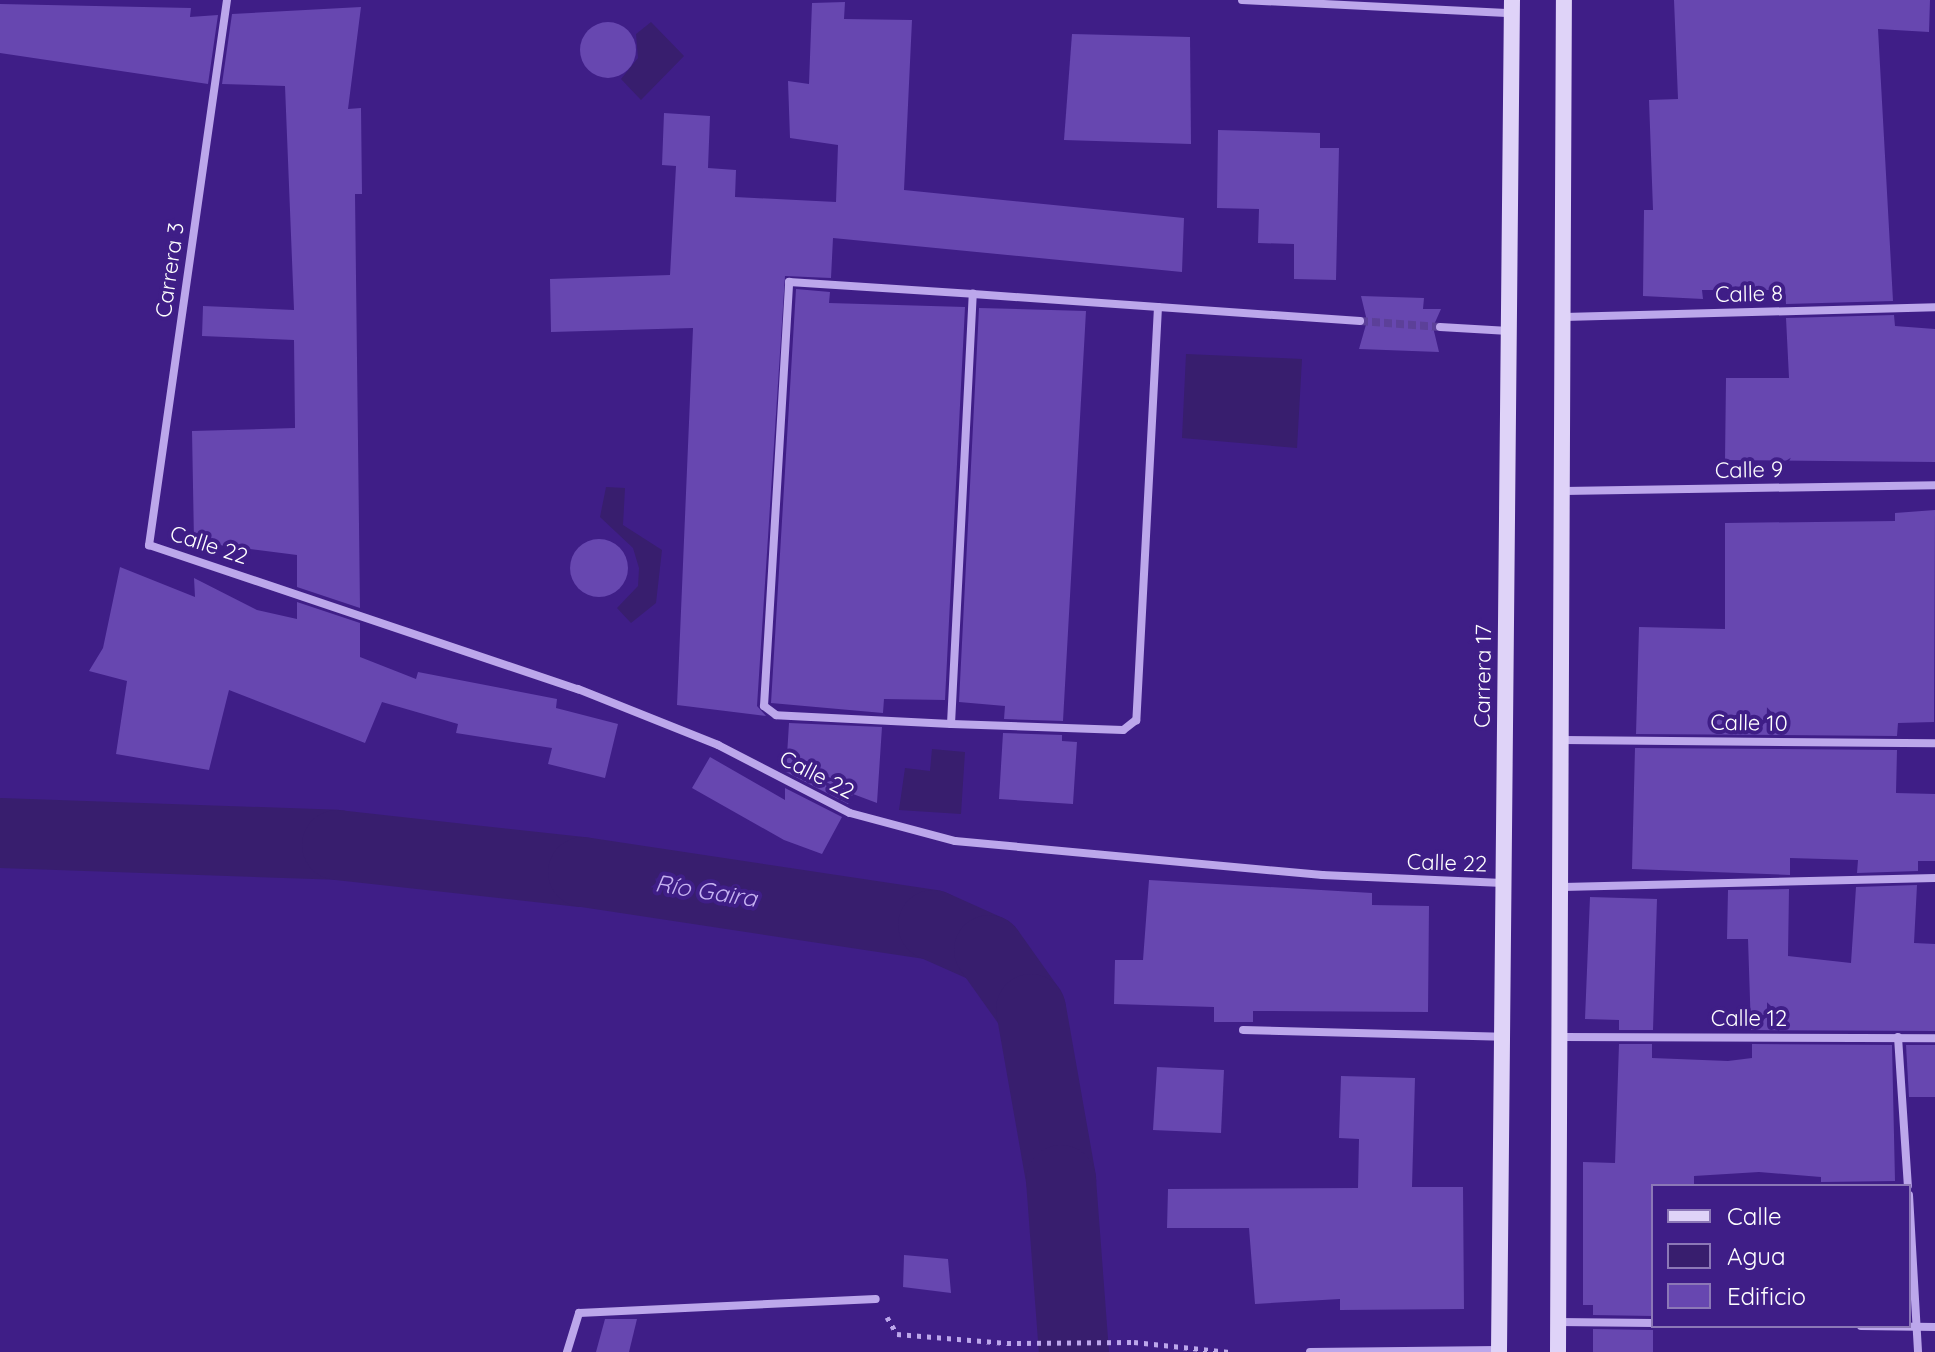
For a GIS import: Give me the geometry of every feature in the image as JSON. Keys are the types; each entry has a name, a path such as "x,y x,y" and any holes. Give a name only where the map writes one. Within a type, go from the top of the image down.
{"main road":[{"path":"1558,1352 1563,1037 1564,0"},
{"name":"Carrera 17","path":"1499,1351 1512,6"}],"street":[{"name":"Carrera 3","path":"149,545 227,0"},
{"path":"1242,0 1512,6"},
{"path":"1158,307 1136,720 1123,730 951,724 776,715 764,706 762,694 789,282 973,294 1360,321"},
{"path":"951,724 973,294"},
{"name":"Calle 8","path":"1564,317 1935,307"},
{"path":"1440,327 1509,331"},
{"name":"Calle 9","path":"1564,491 1935,485"},
{"name":"Calle 22","path":"149,545 578,689 718,745 850,813 955,841 1322,875 1503,883"},
{"name":"Calle 10","path":"1563,740 1935,743"},
{"path":"1563,887 1935,878"},
{"path":"1243,1030 1502,1037"},
{"name":"Calle 12","path":"1563,1037 1935,1038"},
{"path":"1898,1037 1908,1184"},
{"path":"1911,1224 1918,1352"},
{"path":"567,1352 579,1313 876,1299"},
{"path":"1558,1322 1651,1323"},
{"path":"1911,1327 1935,1327"},
{"path":"1310,1352 1499,1351"}],"path":[{"path":"876,1299 897,1334 1007,1343 1134,1342 1229,1352"}],"water":[{"path":"651,22 684,56 641,100 621,79 638,58 636,34"},
{"path":"1186,354 1302,359 1297,448 1182,438"},
{"path":"606,487 625,488 623,525 662,550 656,603 631,623 617,608 638,586 639,568 633,548 600,517"},
{"path":"932,749 965,752 961,814 899,810 905,768 930,771"}],"building":[{"path":"1674,0 1930,0 1929,32 1878,29 1893,301 1786,304 1785,290 1702,290 1703,299 1643,296 1644,210 1653,210 1649,100 1678,99"},
{"path":"845,2 844,19 912,20 904,190 1184,218 1182,272 833,238 831,278 785,276 757,706 766,716 677,705 693,328 551,332 550,279 670,275 676,166 662,165 664,113 710,116 708,168 736,170 735,197 836,202 838,145 790,138 788,81 809,84 812,3"},
{"path":"0,4 191,8 190,17 218,15 208,84 0,53"},
{"path":"361,7 348,109 361,108 362,194 355,194 360,608 297,587 297,555 194,542 192,431 295,428 294,340 202,336 203,306 294,310 285,86 222,84 232,14"},
{"path":"608,22 628,30 636,50 628,70 608,78 588,70 580,50 588,30"},
{"path":"1072,34 1190,37 1191,144 1064,140"},
{"path":"1218,130 1320,133 1320,148 1339,148 1336,280 1294,279 1294,244 1258,243 1259,209 1217,208"},
{"path":"796,289 830,292 829,303 965,307 945,700 884,699 883,713 771,703"},
{"path":"1361,296 1424,298 1423,309 1441,309 1433,327 1439,352 1359,349 1367,321"},
{"path":"979,308 1086,311 1063,721 1004,719 1005,706 959,702"},
{"path":"1894,315 1895,326 1935,329 1935,462 1725,460 1726,378 1789,378 1786,318"},
{"path":"1935,510 1934,722 1898,723 1897,736 1636,734 1639,627 1725,629 1725,523 1895,521 1895,513"},
{"path":"599,539 610,541 619,548 626,557 626,579 619,588 610,595 599,597 588,595 579,588 572,579 570,568 572,557 579,548 588,541"},
{"path":"120,567 195,597 194,578 257,610 297,619 297,602 360,623 360,657 416,679 418,672 557,699 556,708 618,724 605,778 548,764 552,748 456,733 458,724 382,702 365,743 229,690 209,770 116,754 127,681 89,671 103,648"},
{"path":"789,723 882,727 877,803 853,794 848,804 786,772"},
{"path":"1003,733 1062,735 1062,741 1077,742 1073,804 999,799"},
{"path":"1635,748 1897,750 1896,793 1935,794 1935,861 1918,861 1918,871 1857,873 1858,860 1790,858 1790,875 1632,869"},
{"path":"710,757 785,800 785,788 842,817 822,854 784,840 692,788"},
{"path":"1149,880 1372,893 1372,905 1429,906 1428,1012 1253,1011 1253,1022 1214,1022 1214,1007 1114,1004 1115,960 1143,960"},
{"path":"1917,885 1914,943 1935,944 1935,1031 1751,1030 1748,939 1727,939 1728,890 1789,889 1788,956 1851,963 1856,887"},
{"path":"1590,897 1657,899 1653,1030 1619,1030 1619,1020 1585,1019"},
{"path":"1619,1044 1652,1044 1652,1058 1728,1061 1752,1058 1752,1044 1892,1045 1895,1181 1821,1182 1821,1177 1759,1172 1694,1176 1694,1184 1651,1184 1651,1316 1593,1315 1593,1305 1583,1305 1583,1162 1615,1163"},
{"path":"1906,1045 1935,1045 1935,1097 1909,1097"},
{"path":"1157,1067 1224,1070 1221,1133 1153,1130"},
{"path":"1341,1076 1415,1078 1412,1187 1463,1187 1464,1309 1340,1310 1340,1299 1255,1304 1249,1228 1167,1228 1168,1189 1358,1188 1359,1139 1339,1138"},
{"path":"904,1255 948,1259 951,1293 903,1287"},
{"path":"605,1319 637,1319 629,1352 596,1352"},
{"path":"1593,1329 1653,1330 1653,1352 1593,1352"}],"waterway":[{"name":"Río Gaira","path":"0,833 337,845 583,872 933,925 989,950 1031,1009 1061,1180 1074,1352"}],"tunnel":[{"path":"1360,321 1440,327"}]}
